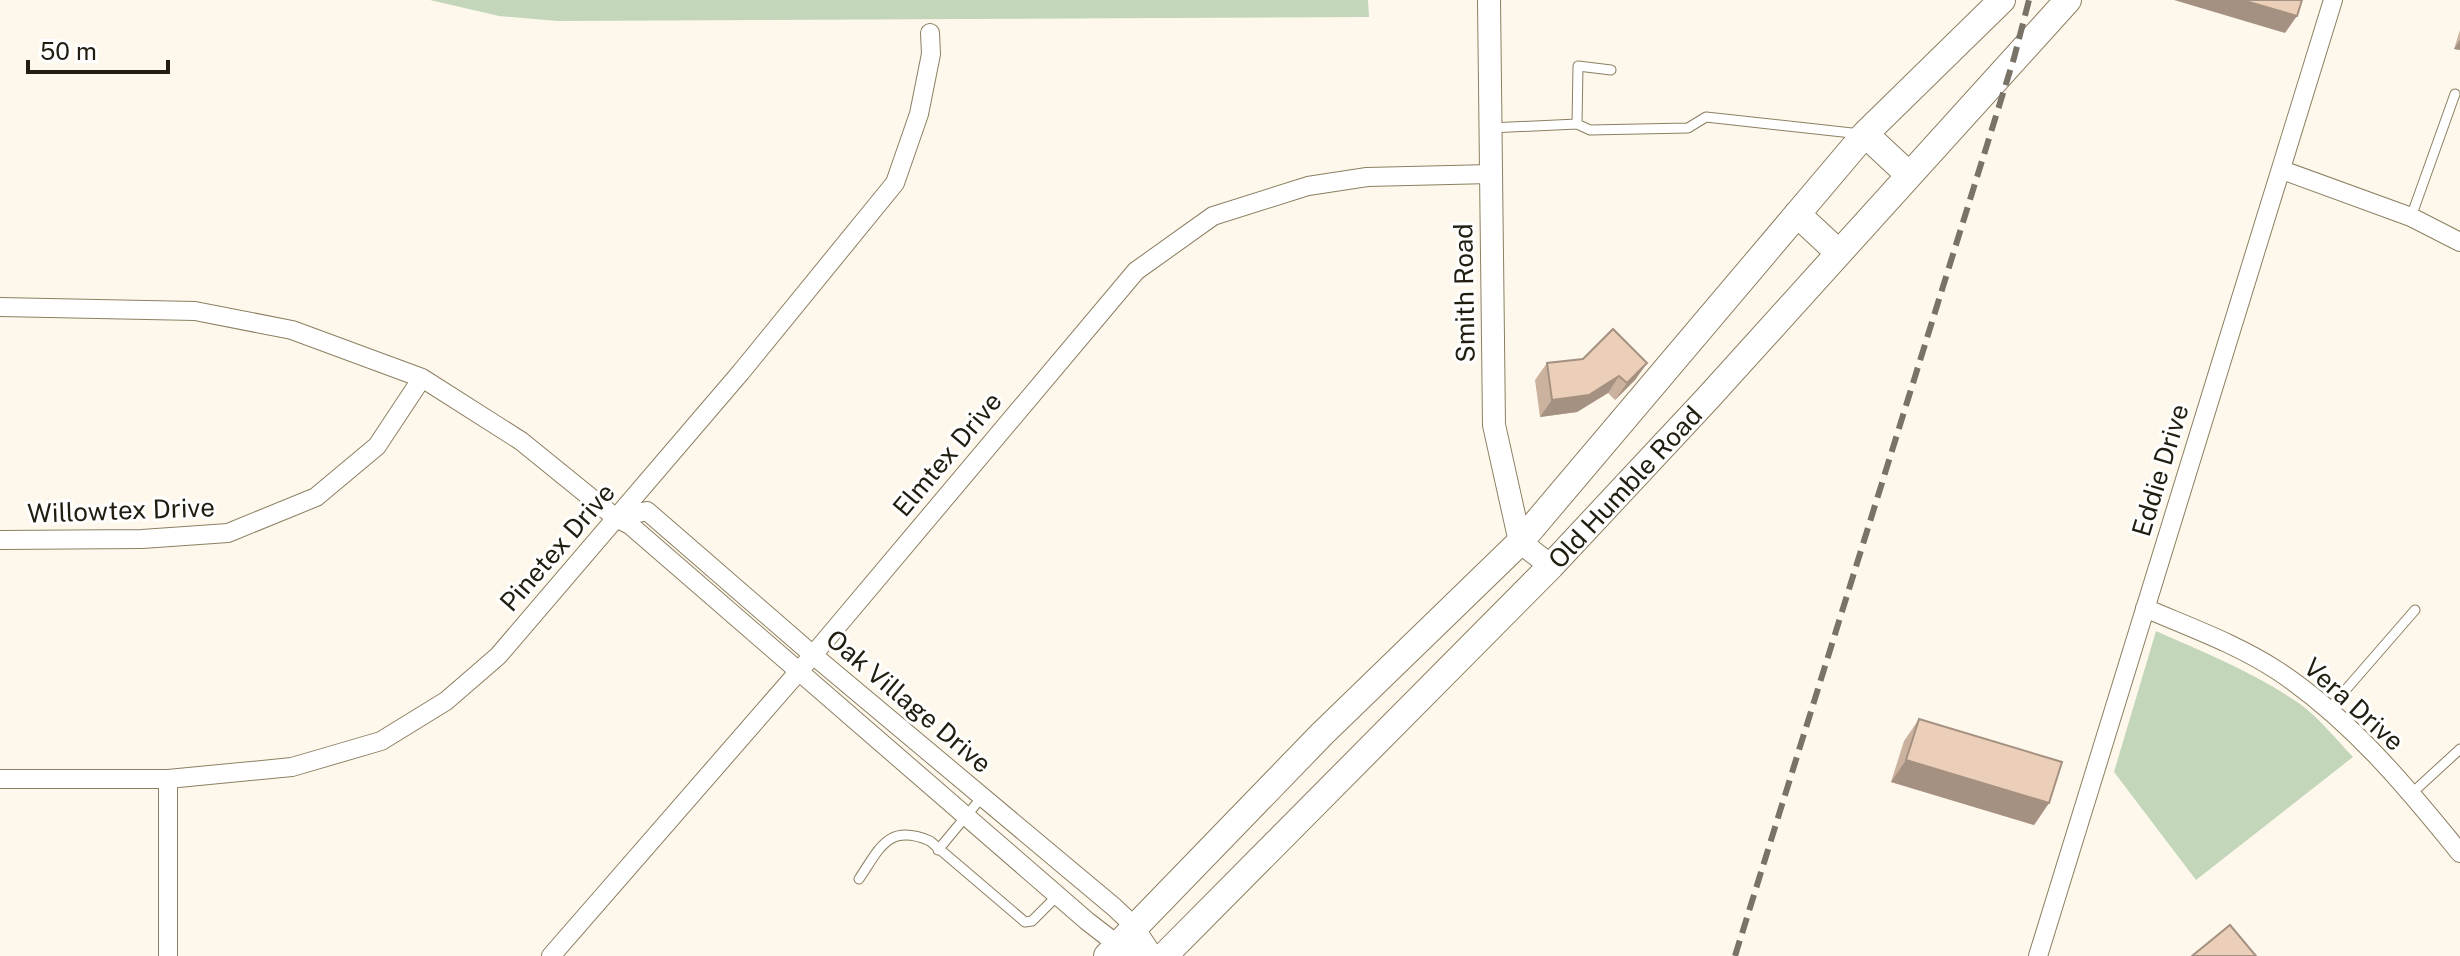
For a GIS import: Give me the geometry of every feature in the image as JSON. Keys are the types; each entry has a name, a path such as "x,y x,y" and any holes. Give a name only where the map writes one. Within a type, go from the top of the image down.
{"main road":[{"name":"Old Humble Road","path":"1120,942 1322,734 1520,542 1865,134 2002,0"},
{"name":"Old Humble Road","path":"1164,956 1551,566 1707,399 2068,0"},
{"path":"1865,134 1909,175"},
{"path":"1797,214 1839,253"},
{"path":"1322,734 1352,765"}],"street":[{"name":"Smith Road","path":"1489,0 1494,425 1520,542"},
{"name":"Eddie Drive","path":"2038,956 2333,0"},
{"name":"Pinetex Drive","path":"0,779 168,779 292,767 381,741 446,701 498,656 741,372 895,183 919,114 931,54 930,33"},
{"path":"2282,170 2411,217 2460,242"},
{"name":"Elmtex Drive","path":"551,956 813,655 1136,271 1213,216 1322,183 1367,177 1491,174"},
{"name":"Oak Village Drive","path":"0,307 195,311 292,330 422,378 521,441 616,518 630,525 1058,895 1120,942 1145,956"},
{"name":"Willowtex Drive","path":"0,540 142,539 228,533 316,497 377,446 422,378"},
{"name":"Oak Village Drive","path":"616,518 647,511 813,655 1114,907 1120,942"},
{"path":"1520,542 1551,566"},
{"name":"Vera Drive","path":"2145,608 2266,664 2329,709 2411,794 2460,853"},
{"path":"168,779 168,956"},
{"name":"Oak Village Drive","path":"1120,942 1154,956"}],"lane":[{"path":"1577,124 1578,66 1611,70"},
{"path":"2411,217 2455,94"},
{"path":"1490,128 1577,124 1590,130 1688,128 1706,117 1865,134"},
{"path":"2329,709 2415,610"},
{"path":"2411,794 2460,749"},
{"path":"938,850 982,796"},
{"path":"859,879 885,841 901,834 914,834 930,841 1025,922 1032,921 1058,895"}],"green space":[{"path":"430,0 1368,0 1369,17 558,21 499,16"},
{"path":"2156,631 2230,664 2283,693 2314,716 2353,757 2196,880 2114,772"}],"building":[{"path":"2242,0 2302,0 2297,16"},
{"path":"1613,329 1647,363 1627,383 1619,376 1589,395 1552,400 1547,363 1583,359"},
{"path":"1919,719 2062,762 2049,803 1906,760"},
{"path":"2230,925 2256,956 2192,956"}],"railway":[{"path":"1735,956 2014,58 2029,0"}]}
